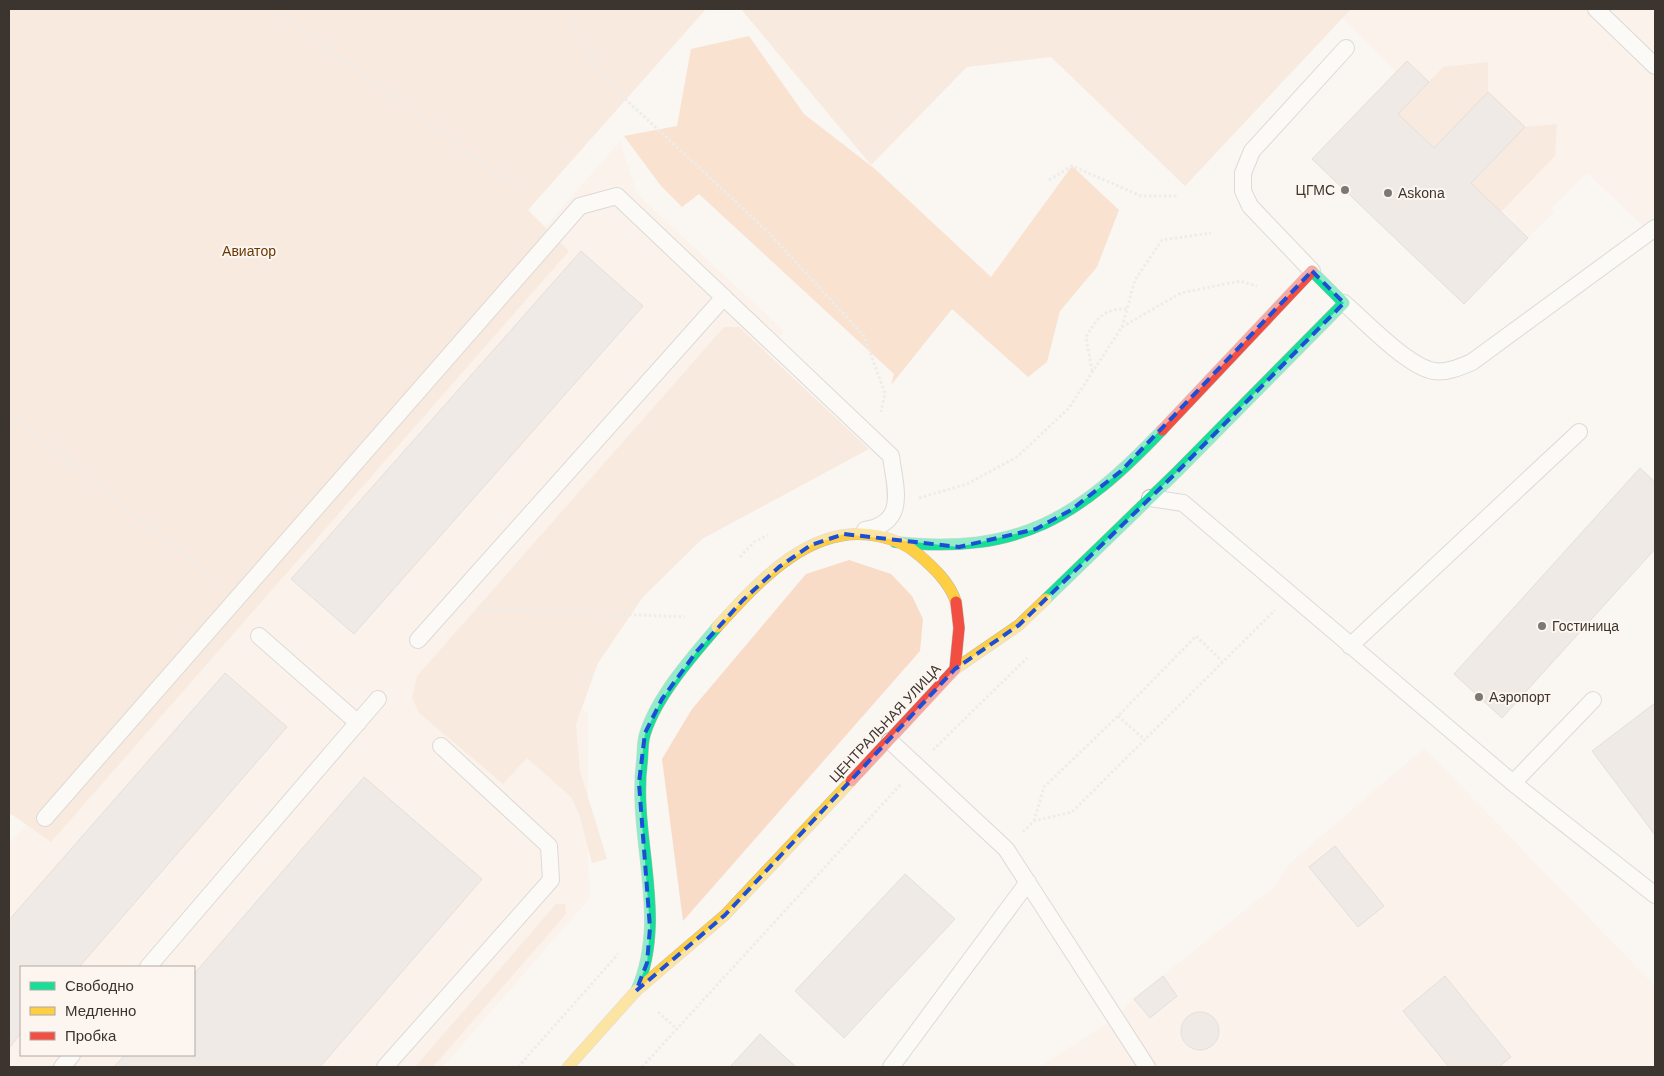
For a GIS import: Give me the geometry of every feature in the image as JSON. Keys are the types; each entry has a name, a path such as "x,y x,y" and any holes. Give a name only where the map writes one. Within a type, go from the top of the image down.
{"main road":[{"path":"895,542 959,547 994,541 1036,528 1071,510 1121,471 1312,271 1344,303 1150,498 1019,625 955,670"},
{"name":"ЦЕНТРАЛЬНАЯ УЛИЦА","path":"568,1067 636,991 725,915 955,670 961,618 950,588 918,552 877,534 844,534 811,545 779,567 734,608 697,651 662,699 645,733 639,783 650,928 646,963 636,991"}],"lane":[{"path":"1596,9 1655,66"},
{"path":"1312,271 1250,206 1242,191 1243,173 1252,151 1346,48"},
{"path":"46,818 580,206 617,196 891,456 897,505 891,520 877,528 844,534"},
{"path":"1344,303 1411,362 1434,371 1455,369 1472,362 1655,228"},
{"path":"418,640 724,297"},
{"path":"1350,646 1579,432"},
{"path":"1150,498 1183,503 1289,596 1513,783 1655,895"},
{"path":"259,636 358,722"},
{"path":"149,966 378,699"},
{"path":"1513,783 1593,700"},
{"path":"890,741 1006,848 1147,1067"},
{"path":"385,1067 551,880 549,846 441,746"},
{"path":"891,1067 1028,882"},
{"path":"62,1067 71,1056"}],"path":[{"path":"275,9 516,188"},
{"path":"563,9 607,82 768,232 864,336 885,393 874,440"},
{"path":"1049,180 1072,166 1142,196 1179,196"},
{"path":"897,505 967,484 1017,457 1069,408 1122,327 1135,280 1162,240 1211,233"},
{"path":"1122,327 1181,292 1240,280 1288,297"},
{"path":"1092,372 1086,337 1097,319 1114,309 1127,309"},
{"path":"9,414 214,579"},
{"path":"1034,820 1072,812 1222,660 1289,596"},
{"path":"449,606 686,617"},
{"path":"1006,848 1034,820 1044,787 1118,716 1196,636 1222,660"},
{"path":"1118,716 1144,740"}],"highlighted area":[{"path":"1312,271 1344,303 1177,472 1019,625 955,669 725,915 636,991 647,963 650,928 639,783 645,733 662,699 697,651 743,600 779,567 811,545 844,534 959,547 1036,529 1071,510 1121,471"}],"shaded area":[{"path":"1045,9 1655,9 1655,237 1587,173 1551,208 1554,212 1464,304 1312,159 1396,73 1342,18 1185,186"},
{"path":"749,36 804,114 875,169 991,277 1072,166 1119,210 1097,267 1060,311 1047,362 1028,377 952,309 891,385 894,374 699,194 682,207 661,186 624,136 677,126 691,49"},
{"path":"620,141 637,194 784,331 503,640 588,714 588,860 590,898 443,1067 9,1067 9,844"},
{"path":"1424,748 1655,986 1655,1067 1039,1067 1114,1019 1134,999 1274,887 1289,864"}],"green space":[{"name":"Авиатор","path":"9,9 706,9 528,210 569,251 51,842 11,814 9,817"},
{"path":"741,9 1351,9 1185,186 1051,57 967,67 871,165"},
{"path":"1488,62 1488,92 1434,148 1398,114 1443,67"},
{"path":"1557,124 1555,156 1501,212 1471,183 1525,127"},
{"path":"724,327 739,327 869,449 702,539 643,597 598,663 576,724 580,771 607,859 592,863 579,814 571,797 527,758 503,784 419,713 412,698 417,676"},
{"path":"849,560 891,574 912,596 923,619 920,651 683,921 662,759 692,709 806,574"},
{"path":"556,904 565,904 566,914 433,1067 415,1067"}],"building":[{"path":"1407,61 1429,82 1398,114 1434,148 1488,92 1525,127 1471,183 1528,238 1464,304 1312,159"},
{"path":"581,251 643,306 354,634 291,579"},
{"name":"Гостиница","path":"1640,468 1655,482 1655,549 1502,718 1454,674"},
{"path":"225,673 287,727 80,966 20,966 20,1034 9,1048 9,920"},
{"path":"1655,703 1655,835 1592,751"},
{"path":"364,777 482,879 320,1067 114,1067 124,1056 195,1056 195,973"},
{"path":"1335,846 1384,906 1358,927 1309,867"},
{"path":"905,874 955,919 844,1038 795,991"},
{"path":"1163,976 1177,996 1150,1018 1134,999"},
{"path":"1445,976 1511,1057 1499,1067 1449,1067 1403,1011"},
{"path":"1200,1012 1213,1018 1219,1031 1213,1044 1200,1050 1187,1044 1181,1031 1187,1018"},
{"path":"760,1034 796,1067 730,1067"}],"traffic: fast":[{"path":"1046,599 1177,472 1344,303 1312,271"},
{"path":"895,542 939,545 977,542 1012,535 1044,524 1073,508 1102,486 1131,461 1162,430"},
{"path":"636,991 645,963 649,935 650,906 641,819 640,790 644,737 650,720 666,692 686,664 717,627"}],"traffic: slow":[{"path":"717,627 750,592 788,559 808,547 830,538 854,534 884,537 915,551 941,576 950,588 956,602"},
{"path":"955,669 1019,625 1046,599"},
{"path":"568,1067 636,991 725,915 851,781"}],"traffic: jam":[{"path":"1162,430 1312,271"},
{"path":"851,781 955,669 959,628 956,602"}],"place":[{"name":"ЦГМС","path":"1345,190"},
{"name":"Askona","path":"1388,193"},
{"name":"Гостиница","path":"1542,626"},
{"name":"Аэропорт","path":"1479,697"}]}
